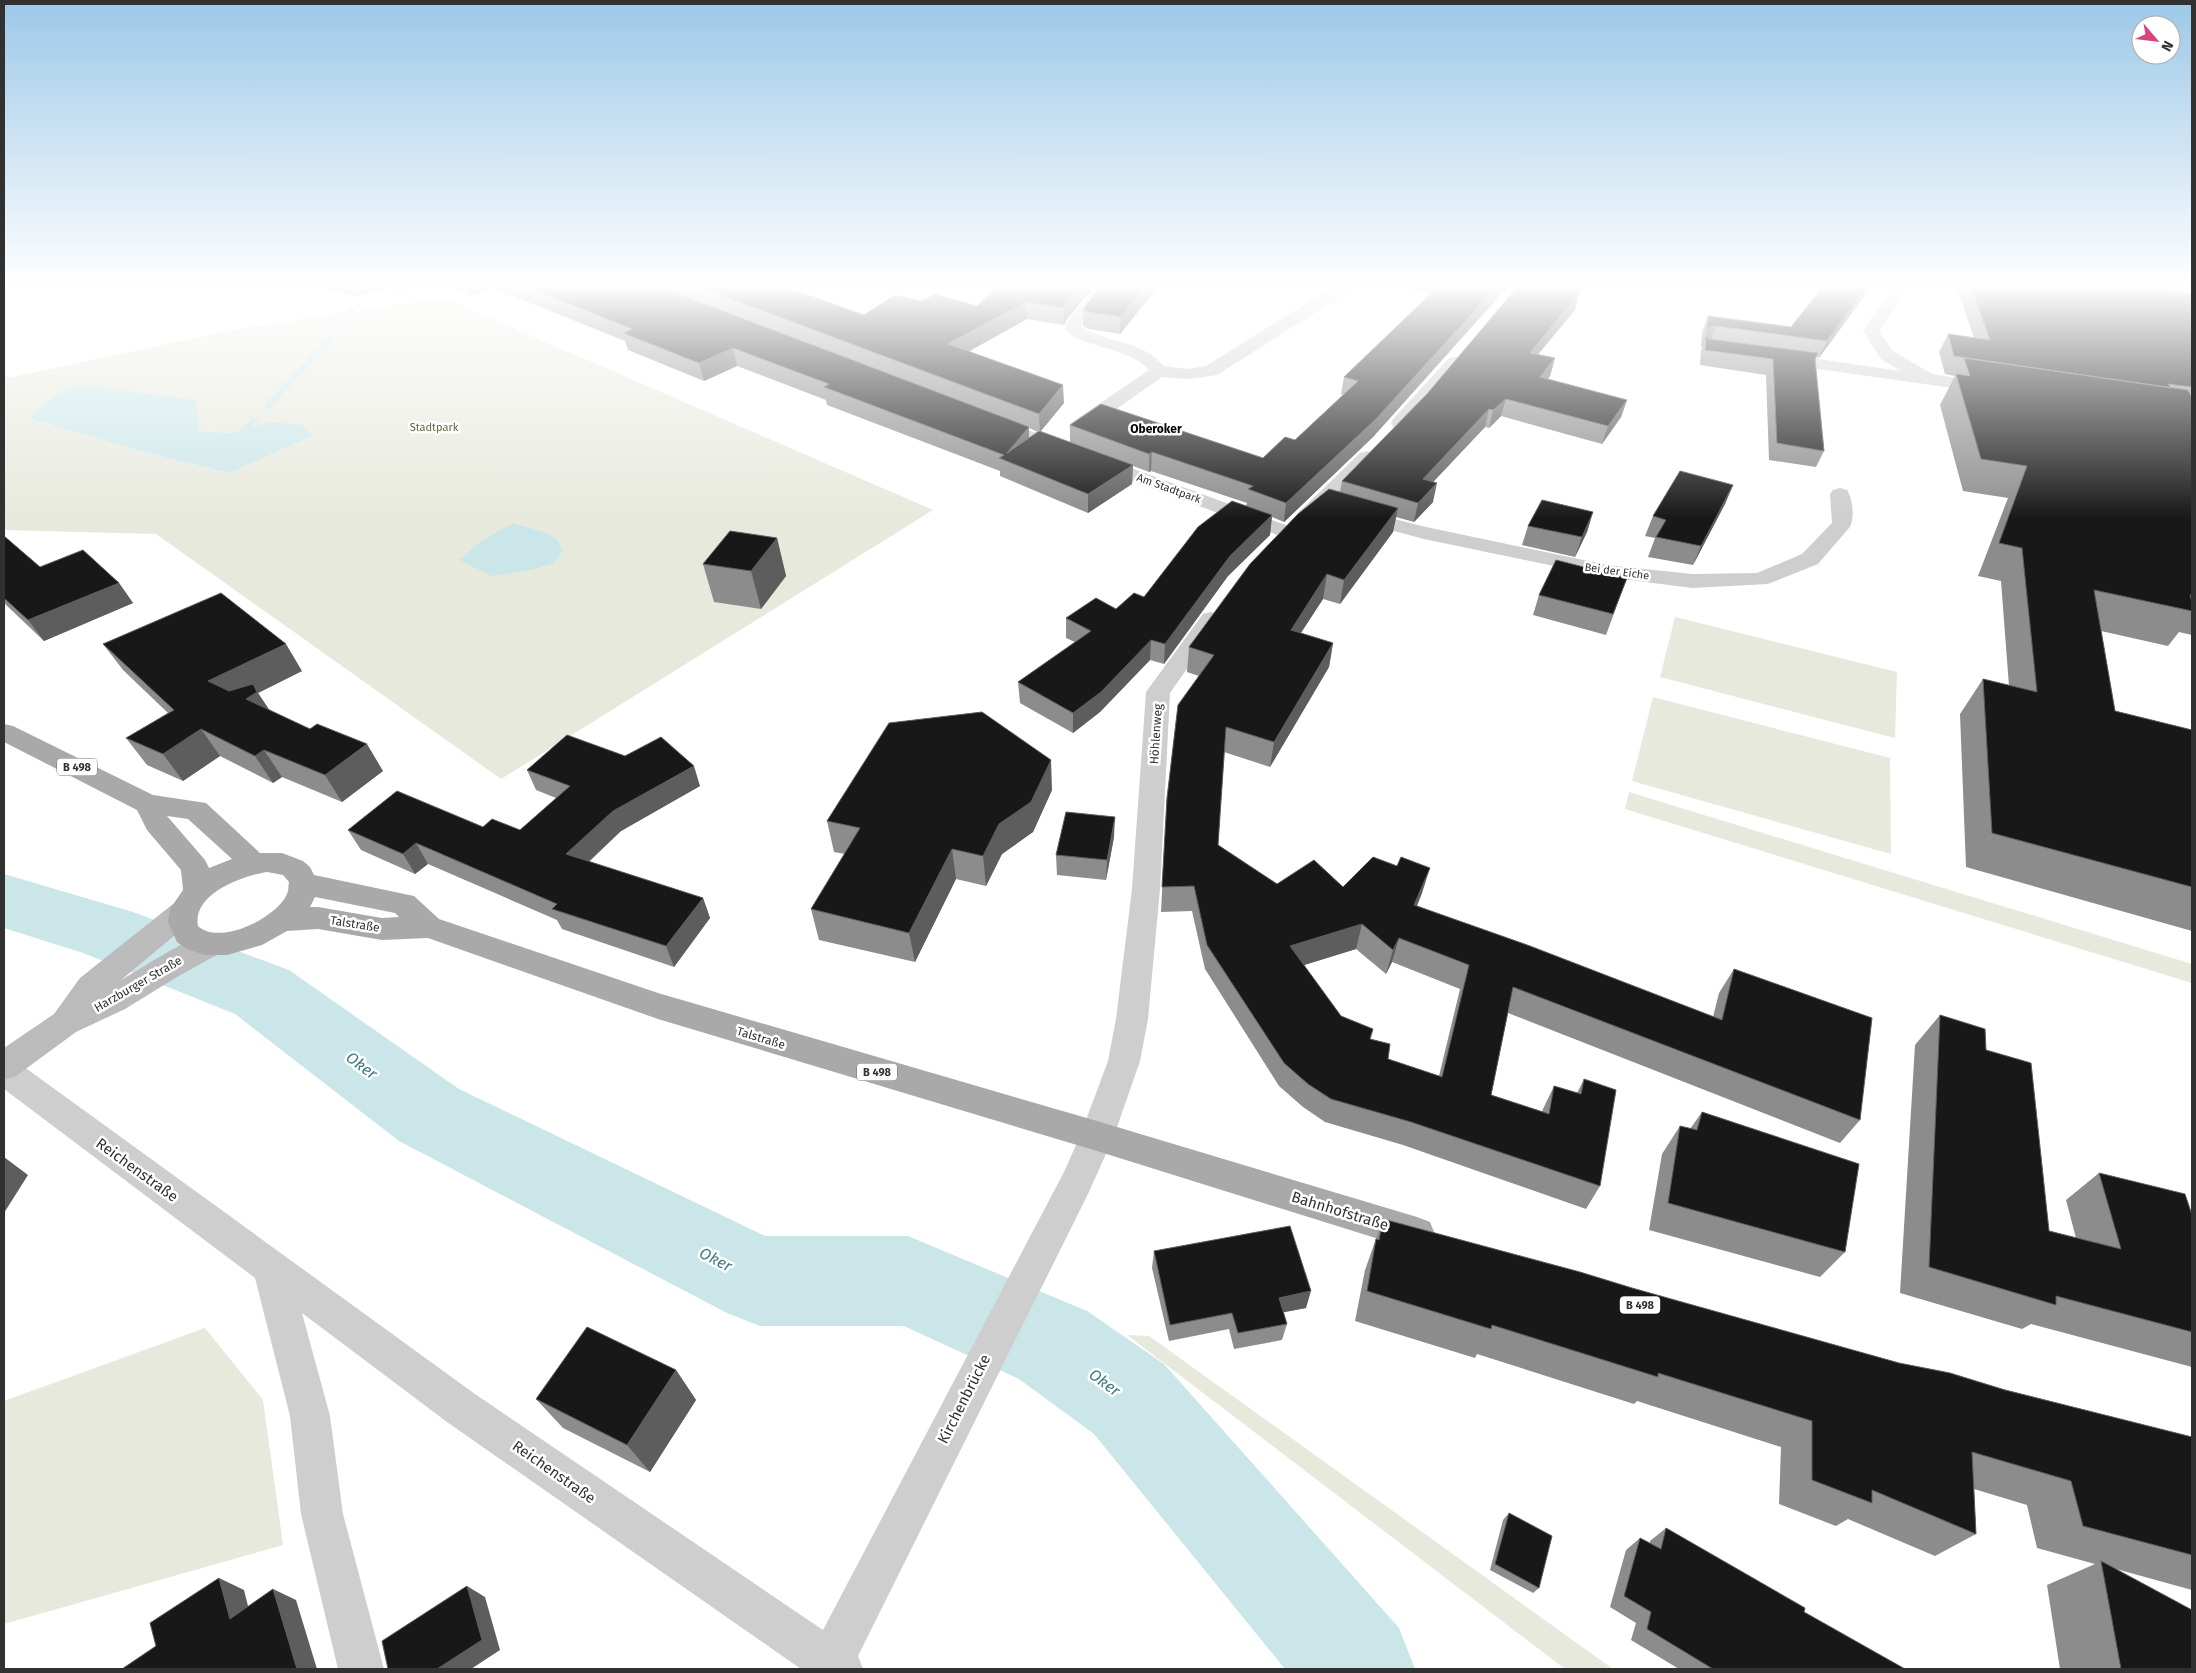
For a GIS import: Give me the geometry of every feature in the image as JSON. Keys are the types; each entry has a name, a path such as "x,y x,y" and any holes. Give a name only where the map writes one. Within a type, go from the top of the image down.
{"main road":[{"name":"B 498","path":"4,732 148,804 196,810 254,863"},
{"name":"Talstraße","path":"148,804 157,823 195,867 184,908 182,926 188,936 202,943 204,947 250,938 281,920 296,904 304,884 404,904 429,927"},
{"path":"184,908 217,877 254,863 279,862 289,865 301,876 304,884"},
{"name":"Harzburger Straße","path":"71,1018 91,987 184,908"},
{"name":"Talstraße","path":"281,920 318,918 382,929 429,927 658,1006 1097,1136"},
{"name":"Harzburger Straße","path":"4,1066 71,1018 114,1000 204,947"},
{"name":"Bahnhofstraße","path":"1097,1136 1453,1246"}],"street":[{"path":"1153,362 1159,371"},
{"path":"1052,445 1159,371 1188,374 1211,371 1225,362"},
{"path":"1269,551 1287,532 1321,503 1386,438 1455,362"},
{"path":"1800,362 2006,391"},
{"path":"1898,362 1927,380"},
{"name":"Am Stadtpark","path":"980,418 1287,532"},
{"name":"Bei der Eiche","path":"1321,503 1424,533 1502,550 1607,571 1692,581 1760,579 1810,559 1842,524 1840,494"},
{"name":"Höhlenweg","path":"1097,1136 1124,1062 1132,1019 1143,916 1158,692 1227,598"},
{"name":"Reichenstraße","path":"4,1071 461,1408 835,1666"},
{"name":"Kirchenbrücke","path":"835,1666 925,1476 1097,1136"},
{"path":"271,1269 310,1416 322,1514 361,1669"}],"green space":[{"name":"Stadtpark","path":"82,362 592,362 933,510 501,779 156,534 4,530 4,376 12,377","holes":["28,418 231,433 269,422 228,473 143,452","513,523 545,532 558,540 563,551 554,563"]},
{"path":"1675,617 1897,672 1895,738 1660,677"},
{"path":"1653,697 1890,758 1891,854 1632,781"},
{"path":"1629,792 2192,964 2192,983 1625,809"},
{"path":"205,1328 263,1400 283,1545 4,1624 4,1401"},
{"path":"1127,1335 1149,1336 1613,1669 1565,1669"}],"water":[{"path":"80,385 196,400 199,431 231,433 269,422 302,425 312,436 228,473 143,452 28,418 63,390"},
{"path":"513,523 545,532 558,540 563,551 554,563 531,570 492,576 459,560 480,542"}],"building":[{"path":"771,362 858,362 1029,427 1007,453 1039,431 1133,465 1088,494 999,458 1004,455 824,387 829,384"},
{"path":"900,362 999,362 1063,385 1039,414"},
{"path":"1360,362 1428,362 1376,419 1286,503 1248,489 1253,486 1152,452 1149,454 1070,425 1101,404 1263,458 1285,437 1295,440 1358,381 1344,377"},
{"path":"1454,362 1552,362 1540,377 1627,400 1608,426 1506,399 1493,410 1489,409 1423,479 1437,483 1418,503 1342,481 1427,394"},
{"path":"1773,362 1815,362 1824,451 1777,443"},
{"path":"1965,362 1993,362 2188,390 2192,398 2192,595 2190,595 2192,611 2094,590 2115,711 2192,730 2192,887 1992,833 1983,679 2037,692 2022,548 1999,543 2027,466 1981,459 1956,374 1970,376"},
{"path":"1995,362 2192,362 2192,387 2168,384 2171,388"},
{"path":"1680,471 1733,485 1701,546 1656,537 1666,520 1653,516"},
{"path":"1329,489 1398,508 1344,580 1327,574 1291,630 1333,643 1274,742 1226,727 1218,845 1277,884 1314,860 1343,887 1373,857 1397,866 1401,857 1430,868 1414,905 1530,946 1722,1020 1734,969 1872,1018 1860,1120 1513,987 1491,1095 1549,1114 1554,1086 1581,1094 1584,1079 1616,1090 1600,1186 1411,1122 1331,1099 1308,1084 1284,1063 1207,945 1194,886 1162,887 1167,798 1178,705 1214,655 1189,647 1250,564 1298,514","holes":["1362,924 1393,950 1399,938 1469,965 1442,1077 1388,1059 1390,1044 1370,1039 1373,1029 1341,1016 1290,946"]},
{"path":"1542,500 1593,512 1582,537 1528,526"},
{"path":"1232,501 1272,515 1230,556 1165,644 1151,640 1101,692 1073,713 1018,682 1091,631 1066,618 1096,598 1116,609 1134,593 1144,597 1198,527"},
{"path":"730,531 777,538 751,571 703,564"},
{"path":"4,536 40,567 83,550 119,583 28,620 4,598"},
{"path":"1556,560 1627,578 1613,614 1539,595"},
{"path":"221,593 286,644 208,681 229,691 253,684 257,692 246,699 310,729 317,724 367,744 325,775 264,750 255,756 201,729 163,754 126,738 174,710 103,644"},
{"path":"982,712 1051,760 1031,802 999,824 983,856 952,849 909,933 811,909 860,828 827,821 889,723"},
{"path":"567,735 625,756 661,737 694,766 613,811 566,854 703,898 666,946 552,909 557,904 416,843 403,854 348,830 397,791 483,827 492,819 520,830 570,786 527,770"},
{"path":"1066,812 1115,817 1107,860 1056,855"},
{"path":"1940,1015 1985,1029 1986,1050 2031,1063 2049,1231 2121,1249 2099,1173 2185,1194 2192,1215 2192,1332 2056,1296 2056,1305 1929,1267"},
{"path":"1702,1112 1859,1164 1845,1252 1668,1203 1680,1126 1697,1130"},
{"path":"1383,1219 1580,1272 1899,1363 1950,1373 2005,1390 2192,1437 2192,1555 2083,1526 2071,1481 1972,1452 1976,1534 1872,1490 1872,1503 1812,1480 1812,1421 1658,1373 1658,1377 1492,1325 1491,1329 1367,1291 1376,1239 1379,1240"},
{"path":"1290,1226 1311,1291 1279,1298 1287,1324 1238,1333 1232,1313 1170,1325 1154,1251"},
{"path":"587,1327 676,1370 627,1445 536,1399"},
{"path":"1509,1513 1552,1536 1539,1588 1495,1564"},
{"path":"1666,1528 1805,1608 1804,1612 1905,1669 1713,1669 1647,1629 1651,1612 1624,1596 1640,1538 1661,1549"},
{"path":"2101,1561 2192,1610 2192,1669 2121,1669"},
{"path":"219,1578 230,1619 273,1589 297,1669 122,1669 156,1646 150,1623"},
{"path":"467,1586 482,1640 437,1669 388,1669 382,1641"}],"waterway":[{"path":"268,406 309,362"},
{"path":"246,429 255,419"},
{"name":"Oker","path":"4,901 107,932 262,992 429,1115 760,1281 908,1281 1053,1345 1129,1399 1358,1669"}],"district":[{"name":"Oberoker","path":"1156,429"}]}
